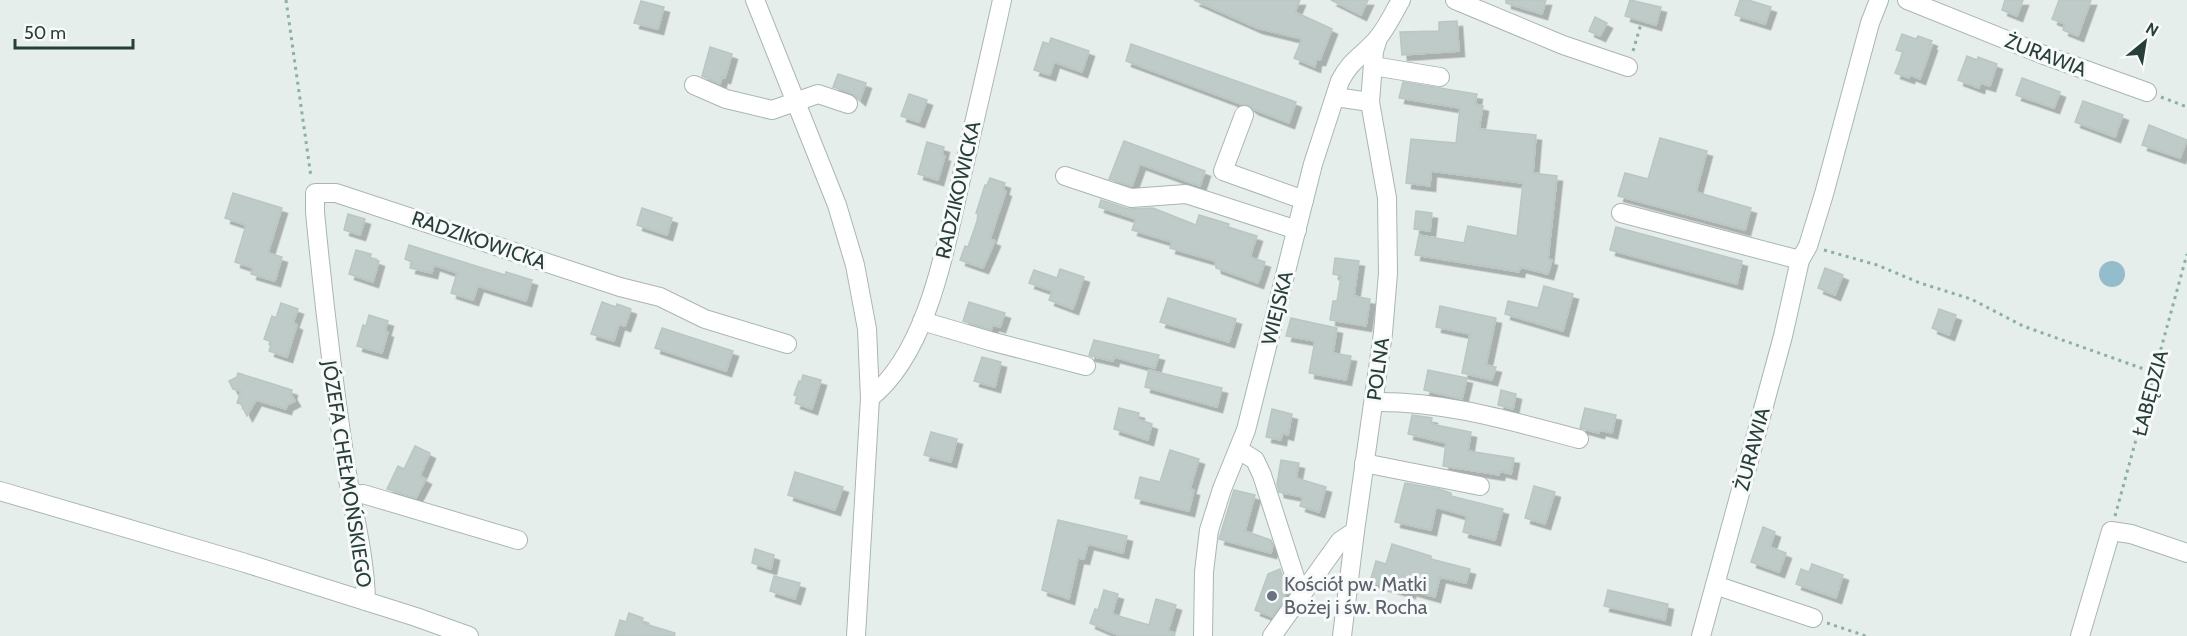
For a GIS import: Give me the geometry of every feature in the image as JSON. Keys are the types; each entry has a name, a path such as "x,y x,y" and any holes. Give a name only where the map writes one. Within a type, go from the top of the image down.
{"street":[{"path":"755,0 837,205 855,265 867,329 870,398 856,636"},
{"name":"RADZIKOWICKA","path":"870,398 885,386 894,373 922,321 938,277 1002,0"},
{"name":"WIEJSKA","path":"1203,636 1204,572 1209,530 1222,489 1246,430 1313,164 1340,81 1351,62 1378,38 1401,0"},
{"path":"1455,0 1574,49 1628,67"},
{"name":"ŻURAWIA","path":"1701,636 1804,253 1824,194 1870,23 1879,0"},
{"name":"ŻURAWIA","path":"1906,0 2034,51 2147,92"},
{"name":"POLNA","path":"1342,636 1354,531 1383,333 1388,252 1387,198 1370,102 1372,66 1378,38"},
{"path":"1372,66 1440,77"},
{"path":"694,85 726,99 772,110 818,94 848,104"},
{"path":"1335,97 1370,102"},
{"path":"1244,115 1223,171 1304,200"},
{"path":"1065,176 1131,198 1185,194 1297,230"},
{"name":"RADZIKOWICKA","path":"315,193 336,193 620,287 660,297 705,319 787,344"},
{"name":"JÓZEFA CHEŁMOŃSKIEGO","path":"315,193 328,347 365,574 366,601 468,636"},
{"path":"1621,213 1804,253"},
{"path":"922,321 1086,366"},
{"path":"1374,402 1454,408 1579,439"},
{"path":"1239,450 1255,460 1262,475 1301,596"},
{"path":"1364,463 1480,486"},
{"path":"0,491 366,601"},
{"path":"351,495 363,494 518,540"},
{"path":"1272,636 1340,541 1354,531"},
{"path":"2080,636 2111,531 2131,534 2187,553"},
{"path":"1715,585 1813,618"}],"path":[{"path":"286,0 309,171 315,193"},
{"path":"1628,67 1641,24"},
{"path":"2147,92 2187,107"},
{"path":"1804,253 1877,265 1920,283 1971,299 2023,327 2155,373"},
{"name":"ŁABĘDZIA","path":"2111,531 2187,254"},
{"path":"1813,618 1866,636"}],"water":[{"path":"2112,261 2121,265 2125,274 2121,283 2112,287 2103,283 2099,274 2103,265"}],"building":[{"path":"1194,0 1300,0 1295,12 1332,29 1320,60 1316,60 1315,67 1294,58 1302,39 1257,28"},
{"path":"1331,0 1368,0 1361,15"},
{"path":"1506,0 1546,0 1542,14 1506,3"},
{"path":"1630,0 1661,7 1656,25 1625,16"},
{"path":"1740,0 1771,7 1765,24 1735,15"},
{"path":"2005,0 2023,0 2017,16 2002,10"},
{"path":"2059,0 2091,0 2078,36 2063,30 2065,24 2052,19"},
{"path":"641,1 664,7 658,29 634,23"},
{"path":"1595,17 1607,23 1600,36 1589,31"},
{"path":"1457,21 1459,51 1402,55 1400,32 1439,31 1439,22"},
{"path":"1902,34 1932,41 1920,79 1895,73 1903,52 1896,50"},
{"path":"1051,38 1089,51 1082,72 1054,62 1050,75 1034,70 1043,42 1049,44"},
{"path":"1131,44 1296,102 1289,123 1248,105 1126,61"},
{"path":"710,47 732,54 725,78 722,77 720,84 702,76"},
{"path":"1967,56 1977,60 1978,57 1997,64 1990,86 1980,83 1979,88 1958,80"},
{"path":"838,74 866,83 860,100 852,93 833,87"},
{"path":"2022,78 2060,92 2054,108 2016,95"},
{"path":"1403,82 1477,94 1475,104 1483,106 1479,129 1536,135 1533,173 1557,176 1548,259 1552,260 1548,274 1520,267 1519,272 1415,255 1419,235 1464,243 1468,226 1517,236 1523,183 1431,171 1430,186 1406,183 1411,139 1456,143 1460,108 1399,98"},
{"path":"909,94 927,100 919,122 901,116"},
{"path":"2083,101 2123,115 2115,137 2075,122"},
{"path":"2149,125 2187,140 2180,158 2142,145"},
{"path":"1660,138 1707,151 1696,192 1751,208 1745,230 1618,196 1625,173 1648,179"},
{"path":"1124,141 1205,171 1200,186 1140,164 1132,186 1109,179"},
{"path":"927,142 944,147 942,155 945,156 938,180 918,174"},
{"path":"990,178 1005,183 1003,190 1006,191 990,239 995,241 983,268 960,260 965,246 968,247 977,221 978,214 976,213 985,185"},
{"path":"233,193 282,208 268,253 282,257 275,281 251,274 253,268 235,262 246,225 225,218"},
{"path":"1101,200 1128,209 1153,208 1196,225 1199,215 1257,236 1250,257 1265,262 1258,283 1216,268 1215,261 1170,248 1172,242 1132,230 1136,219 1099,207"},
{"path":"642,208 672,218 667,235 637,225"},
{"path":"1416,211 1432,213 1430,231 1414,229"},
{"path":"348,214 365,219 360,235 344,230"},
{"path":"1616,227 1742,261 1737,284 1610,250"},
{"path":"409,245 505,275 506,272 532,280 526,301 478,286 473,300 451,293 457,273 434,265 432,273 410,268 412,262 405,259"},
{"path":"356,250 371,254 370,258 379,261 373,282 349,274"},
{"path":"1335,258 1359,261 1354,296 1370,299 1366,326 1330,320 1333,301 1337,301 1341,276 1333,274"},
{"path":"1825,268 1843,275 1835,295 1818,288"},
{"path":"1060,269 1084,277 1073,309 1049,300 1052,291 1029,283 1034,270 1057,278"},
{"path":"1544,286 1573,294 1563,331 1505,314 1508,301 1538,308"},
{"path":"1168,298 1236,319 1229,342 1160,322"},
{"path":"602,302 631,309 625,326 619,324 614,341 591,334"},
{"path":"969,302 1005,313 1000,327 993,325 991,330 963,321"},
{"path":"281,303 298,309 293,323 297,325 287,357 269,351 272,342 264,339 272,316 276,318"},
{"path":"1440,306 1496,318 1486,365 1496,367 1492,380 1462,373 1470,334 1436,327"},
{"path":"1939,309 1956,315 1949,335 1932,328"},
{"path":"369,315 388,321 385,331 388,332 382,353 357,346 363,325 366,326"},
{"path":"1291,318 1337,328 1333,353 1351,356 1346,380 1309,373 1315,341 1286,336"},
{"path":"662,328 733,351 726,371 655,348"},
{"path":"1094,340 1159,355 1155,368 1114,357 1113,361 1091,356 1089,355"},
{"path":"982,357 1001,362 995,387 974,381"},
{"path":"1149,370 1222,388 1217,407 1145,387"},
{"path":"1428,370 1467,378 1462,399 1424,390"},
{"path":"238,373 292,390 291,394 295,401 287,405 286,409 256,400 247,416 241,404 237,403 241,391 233,389 229,381 237,377"},
{"path":"803,375 821,380 812,409 795,403 797,396 794,395"},
{"path":"1501,390 1516,394 1513,409 1498,405"},
{"path":"1119,408 1139,413 1138,419 1152,424 1148,440 1114,429"},
{"path":"1585,408 1616,415 1612,433 1600,430 1599,433 1580,428"},
{"path":"1272,409 1292,414 1288,435 1282,433 1281,440 1266,437"},
{"path":"1412,415 1432,418 1431,424 1471,432 1468,451 1514,458 1511,474 1500,471 1499,475 1443,466 1446,443 1408,434"},
{"path":"931,432 957,439 951,462 924,455"},
{"path":"415,446 430,453 420,476 426,479 416,498 387,489 398,466 404,469"},
{"path":"1170,450 1199,459 1190,489 1194,490 1189,511 1135,498 1140,477 1160,482"},
{"path":"1281,460 1299,463 1296,478 1326,487 1319,512 1300,506 1303,497 1279,492 1277,484"},
{"path":"795,472 843,487 835,510 788,495"},
{"path":"1405,483 1439,489 1451,493 1451,496 1503,509 1495,540 1463,532 1467,516 1436,507 1431,530 1395,522"},
{"path":"1534,486 1555,492 1545,524 1525,518"},
{"path":"1234,490 1255,495 1245,531 1271,540 1273,545 1271,553 1219,539"},
{"path":"1058,520 1127,536 1123,553 1088,544 1084,559 1078,558 1069,599 1042,590"},
{"path":"1763,527 1775,532 1770,547 1786,553 1779,572 1751,562"},
{"path":"1392,544 1431,556 1431,559 1470,569 1466,583 1440,577 1435,597 1370,582 1376,561 1386,564"},
{"path":"755,549 774,555 771,569 752,563"},
{"path":"1812,564 1843,575 1836,598 1796,584 1801,569 1809,572"},
{"name":"Kościół pw. Matki Bożej i św. Rocha","path":"1280,569 1287,589 1272,617 1255,610 1268,574"},
{"path":"774,576 800,583 795,599 770,591"},
{"path":"1104,590 1118,594 1112,614 1149,625 1156,599 1176,605 1168,631 1175,633 1174,636 1120,636 1090,623 1095,609 1098,610"},
{"path":"1608,590 1668,604 1665,620 1604,606"},
{"path":"629,613 643,618 642,623 675,633 674,636 615,636 620,620 626,622"}],"place":[{"name":"Kościół pw. Matki Bożej i św. Rocha","path":"1272,596"}]}
